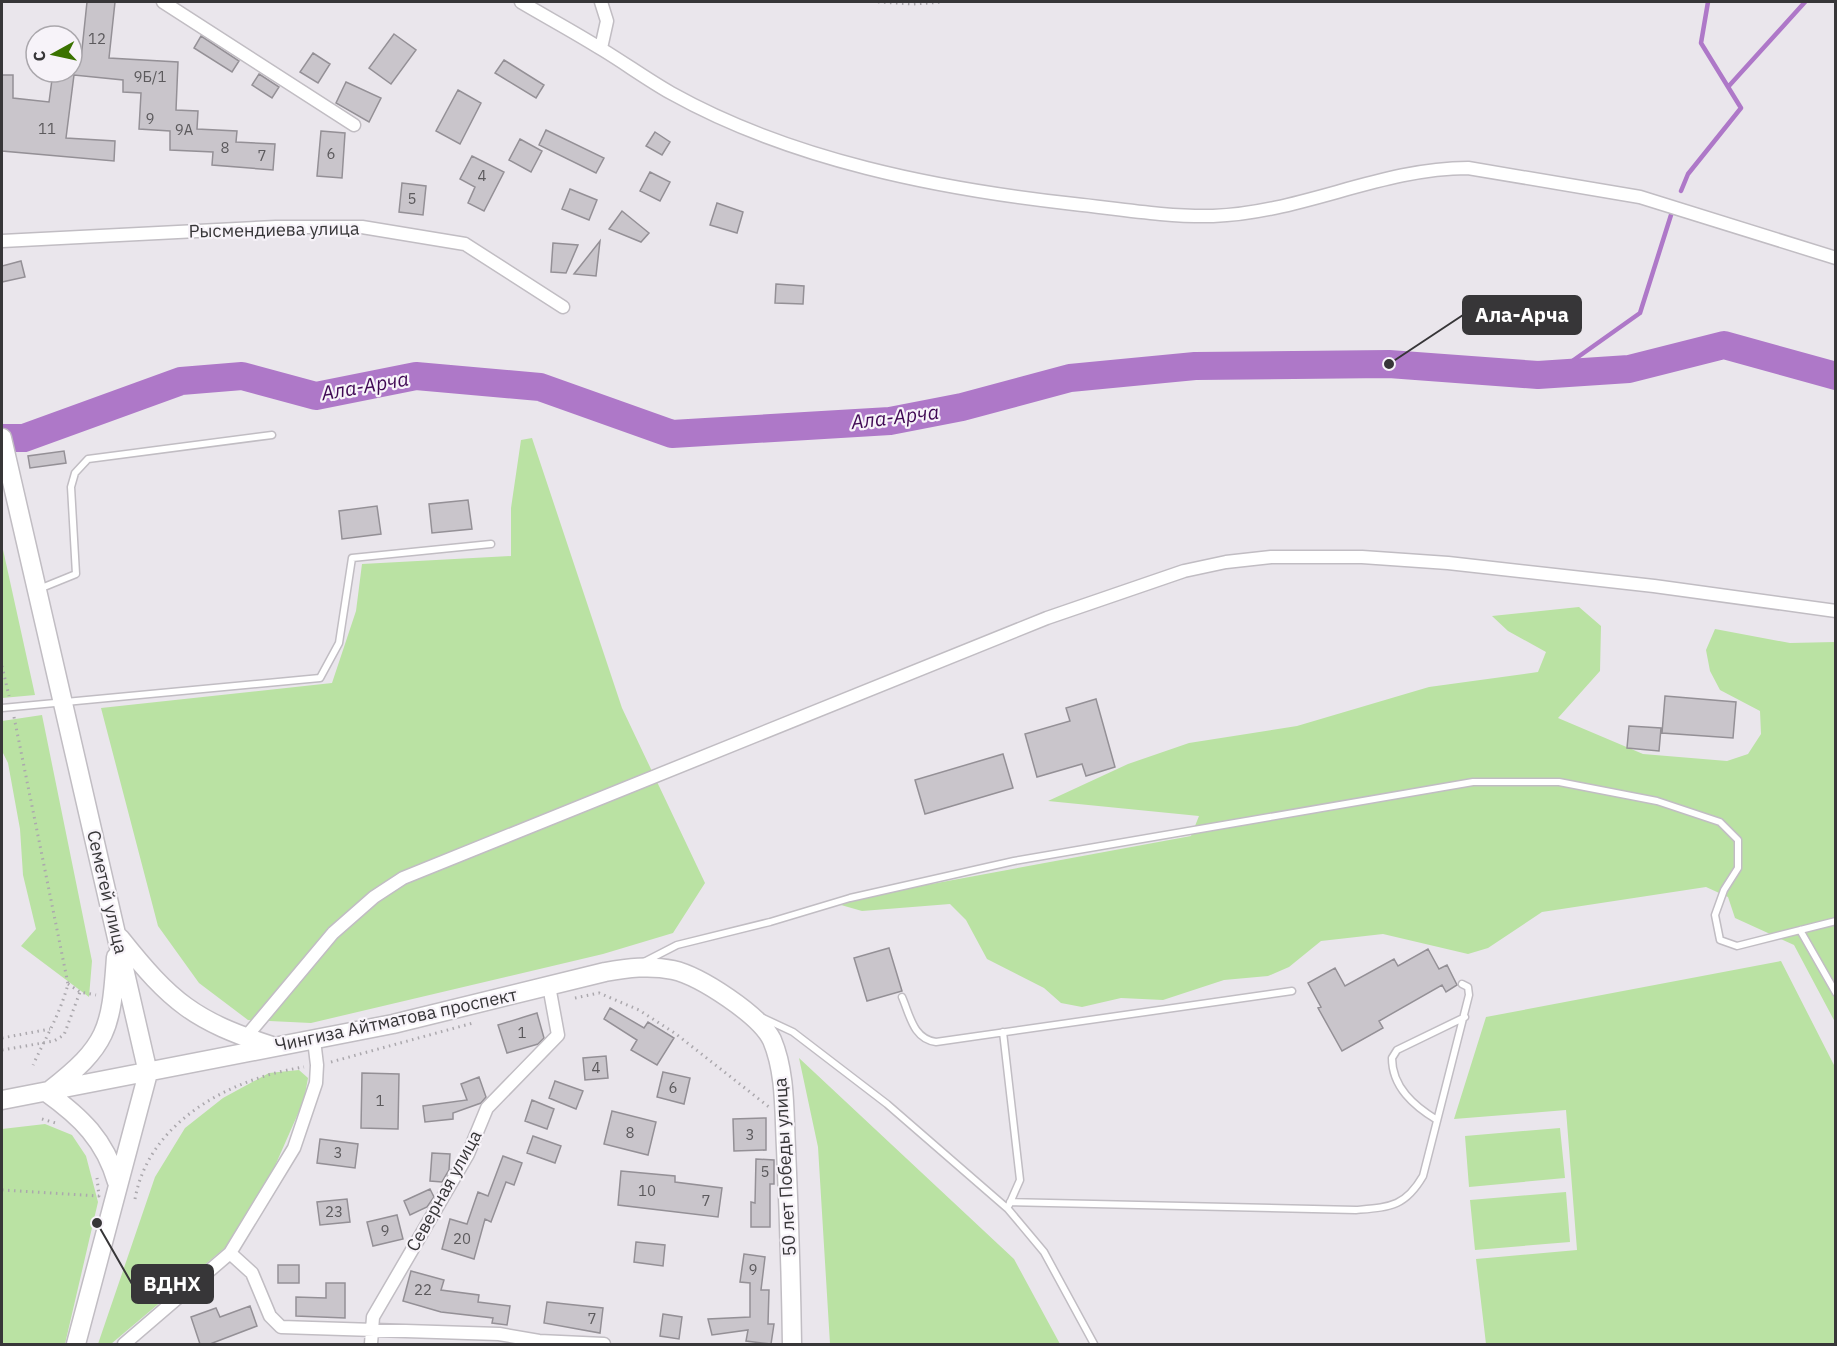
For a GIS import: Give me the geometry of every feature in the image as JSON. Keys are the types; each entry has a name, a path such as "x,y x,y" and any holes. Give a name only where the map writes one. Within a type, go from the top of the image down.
{"main road":[{"name":"Семетей улица","path":"2,438 10,482 148,1073 117,1182 76,1344"},
{"path":"117,934 181,1004 213,1025 273,1047"},
{"path":"117,934 112,1014 107,1028 89,1056 46,1092 68,1108 95,1133 111,1161 117,1182"},
{"name":"Чингиза Айтматова проспект","path":"2,1100 393,1024 633,967 674,970 738,1006"},
{"name":"50 лет Победы улица","path":"738,1006 759,1023 770,1037 781,1074 789,1215 792,1344"}],"street":[{"path":"163,2 354,125"},
{"path":"521,2 601,48 672,93 741,126 809,150 939,185 1040,200 1212,216 1305,202 1412,172 1440,168 1468,168 1640,197 1836,258"},
{"path":"601,2 607,21 601,48"},
{"name":"Рысмендиева улица","path":"2,241 276,227 363,227 465,244 563,307"},
{"path":"245,1038 333,933 374,897 403,878 1047,618 1184,571 1226,562 1271,557 1362,557 1540,572 1836,611"},
{"name":"Северная улица","path":"371,1344 373,1317 468,1154 488,1108 558,1035 549,986"},
{"path":"124,1344 230,1253 294,1148 316,1083 317,1065 314,1040"},
{"path":"230,1253 252,1272 270,1316 281,1328 499,1334 538,1343 604,1344"}],"lane":[{"path":"36,590 76,574 71,487 75,473 88,459 272,435"},
{"path":"2,708 320,678 339,643 352,558 491,544"},
{"path":"633,967 677,945 770,922 850,898 1014,861 1473,782 1559,782 1657,801 1720,822 1738,840 1738,868 1724,890 1715,915 1720,940 1737,946 1836,921"},
{"path":"1800,930 1836,993"},
{"path":"1009,1205 1344,1210 1380,1208 1397,1204 1413,1194 1423,1176 1465,1017 1469,995 1468,987 1462,984"},
{"path":"903,996 917,1032 927,1041 936,1042 1292,991"},
{"path":"738,1006 793,1032 887,1104 1009,1205 1044,1252 1094,1344"},
{"path":"1437,1120 1406,1096 1397,1083 1392,1058 1397,1050 1465,1017"},
{"path":"1003,1032 1020,1180 1009,1205"}],"path":[{"path":"878,2 913,4 943,2"},
{"path":"2,666 68,984 57,1021 50,1029 33,1065"},
{"path":"68,984 80,992 106,993"},
{"path":"2,1050 43,1043 64,1035 80,992"},
{"path":"2,1038 50,1029"},
{"path":"135,1199 137,1184 161,1140 192,1111 256,1077 306,1066"},
{"path":"42,1119 68,1128"},
{"path":"2,1190 99,1196 94,1169"}],"green space":[{"path":"532,438 622,708 705,883 673,933 603,954 311,1023 248,1020 199,983 158,926 101,708 332,683 356,611 362,564 511,556 511,508 521,440"},
{"path":"2,545 35,695 2,698"},
{"path":"1579,607 1601,626 1600,671 1558,718 1643,754 1727,761 1748,754 1761,734 1760,711 1720,690 1710,671 1706,650 1715,629 1790,643 1835,642 1835,1022 1794,945 1735,918 1728,897 1706,887 1542,912 1488,948 1468,954 1383,934 1321,941 1289,967 1268,976 1224,980 1163,1000 1121,998 1082,1007 1061,1003 1044,988 987,959 966,920 950,904 862,911 841,905 861,897 1191,836 1199,816 1048,801 1128,764 1189,743 1297,726 1429,687 1538,672 1546,652 1508,631 1492,616"},
{"path":"42,715 92,961 89,997 21,946 36,929 23,875 20,829 8,763 2,751 2,721"},
{"path":"1781,961 1835,1067 1835,1344 1486,1344 1476,1259 1577,1250 1566,1110 1454,1119 1486,1017"},
{"path":"799,1058 1014,1259 1060,1344 830,1344 818,1147"},
{"path":"299,1070 308,1078 304,1100 271,1175 227,1246 111,1344 98,1344 155,1177 185,1128 223,1098 269,1073"},
{"path":"45,1124 72,1135 86,1156 98,1202 65,1344 2,1344 2,1129"},
{"path":"1560,1128 1565,1178 1469,1187 1465,1136"},
{"path":"1566,1192 1570,1242 1475,1250 1470,1200"}],"building":[{"path":"87,2 115,2 109,58 178,62 176,110 198,111 197,129 237,131 236,142 275,144 273,170 212,165 213,152 170,150 170,131 139,129 141,93 123,92 123,80 84,76 84,30"},
{"path":"394,34 416,50 391,84 369,68"},
{"path":"201,36 239,61 232,72 194,48"},
{"path":"313,53 330,64 318,83 300,72"},
{"path":"504,60 544,85 536,98 495,73"},
{"path":"259,74 279,87 272,98 252,85"},
{"path":"2,75 13,75 13,98 49,102 51,84 73,84 66,138 115,141 114,161 2,151"},
{"path":"346,82 381,98 369,122 336,103"},
{"path":"458,90 481,103 460,144 436,131"},
{"path":"546,130 604,158 596,173 539,145"},
{"path":"321,131 345,133 342,178 317,176"},
{"path":"655,132 670,142 662,155 646,146"},
{"path":"520,139 542,151 531,172 509,160"},
{"path":"472,156 504,172 484,211 468,203 475,187 460,179"},
{"path":"650,172 670,182 660,201 640,191"},
{"path":"402,183 426,186 423,215 399,212"},
{"path":"570,189 597,200 589,220 562,209"},
{"path":"717,203 743,212 737,233 710,225"},
{"path":"622,211 649,233 641,242 609,229"},
{"path":"600,241 596,276 574,274"},
{"path":"553,243 578,245 566,273 551,272"},
{"path":"21,261 25,277 2,282 2,266"},
{"path":"776,284 804,286 803,304 775,303"},
{"path":"64,451 66,463 30,468 28,456"},
{"path":"468,500 472,529 432,533 429,504"},
{"path":"377,506 381,534 342,539 339,511"},
{"path":"1665,696 1736,702 1733,738 1662,733"},
{"path":"1096,699 1115,767 1086,776 1082,764 1037,777 1025,734 1070,721 1066,708"},
{"path":"1629,726 1661,728 1659,751 1627,748"},
{"path":"1003,754 1013,788 925,814 915,780"},
{"path":"889,948 902,991 867,1001 854,958"},
{"path":"1428,949 1439,969 1447,965 1457,985 1446,992 1442,985 1379,1021 1383,1028 1342,1051 1318,1008 1321,1007 1308,983 1335,968 1345,986 1394,959 1398,966"},
{"path":"610,1008 644,1028 648,1022 674,1038 657,1065 631,1050 637,1040 604,1019"},
{"path":"537,1013 544,1038 538,1044 507,1053 498,1025"},
{"path":"606,1056 608,1078 585,1080 583,1058"},
{"path":"663,1072 690,1078 684,1104 657,1097"},
{"path":"362,1073 399,1074 398,1129 361,1128"},
{"path":"479,1077 486,1097 481,1103 453,1113 453,1119 425,1122 423,1106 467,1100 461,1084"},
{"path":"555,1081 583,1091 576,1109 549,1098"},
{"path":"532,1100 554,1109 547,1129 525,1121"},
{"path":"612,1111 656,1122 648,1155 604,1144"},
{"path":"766,1118 766,1150 734,1151 733,1119"},
{"path":"533,1136 561,1146 555,1163 527,1153"},
{"path":"320,1139 358,1144 355,1168 317,1163"},
{"path":"432,1153 450,1154 449,1170 442,1182 430,1181"},
{"path":"503,1156 522,1163 514,1185 506,1182 491,1222 485,1219 474,1259 442,1249 450,1219 467,1224 478,1192 488,1196"},
{"path":"756,1159 774,1160 774,1184 770,1184 770,1227 751,1227 751,1202 755,1203"},
{"path":"621,1171 675,1176 675,1182 722,1188 718,1217 618,1205"},
{"path":"430,1189 434,1197 427,1207 410,1215 404,1201"},
{"path":"347,1199 350,1222 320,1225 317,1202"},
{"path":"397,1215 403,1239 373,1246 367,1222"},
{"path":"636,1242 665,1245 663,1266 634,1262"},
{"path":"744,1254 765,1257 761,1290 769,1290 768,1324 774,1324 771,1344 746,1341 748,1330 712,1335 708,1319 750,1317 750,1283 740,1282"},
{"path":"278,1265 299,1265 299,1283 278,1283"},
{"path":"411,1271 444,1280 441,1290 479,1295 478,1302 510,1306 507,1325 492,1323 493,1318 441,1312 403,1301"},
{"path":"326,1283 345,1283 345,1318 296,1316 296,1297 326,1298"},
{"path":"547,1302 603,1308 600,1333 544,1323"},
{"path":"250,1306 257,1326 210,1344 200,1344 191,1317 216,1308 220,1317"},
{"path":"663,1314 682,1317 679,1339 660,1336"}],"waterway":[{"path":"1681,191 1688,174 1741,108 1701,43 1708,2"},
{"path":"1728,87 1805,2"},
{"path":"1554,374 1640,313 1671,215"},
{"name":"Ала-Арча","path":"2,438 24,438 181,381 242,376 316,396 416,376 540,387 672,434 890,421 962,407 1070,378 1195,366 1389,364 1538,375 1629,369 1724,345 1836,376"}],"place":[{"name":"Ала-Арча","path":"1389,364"},
{"name":"ВДНХ","path":"97,1223"}]}
